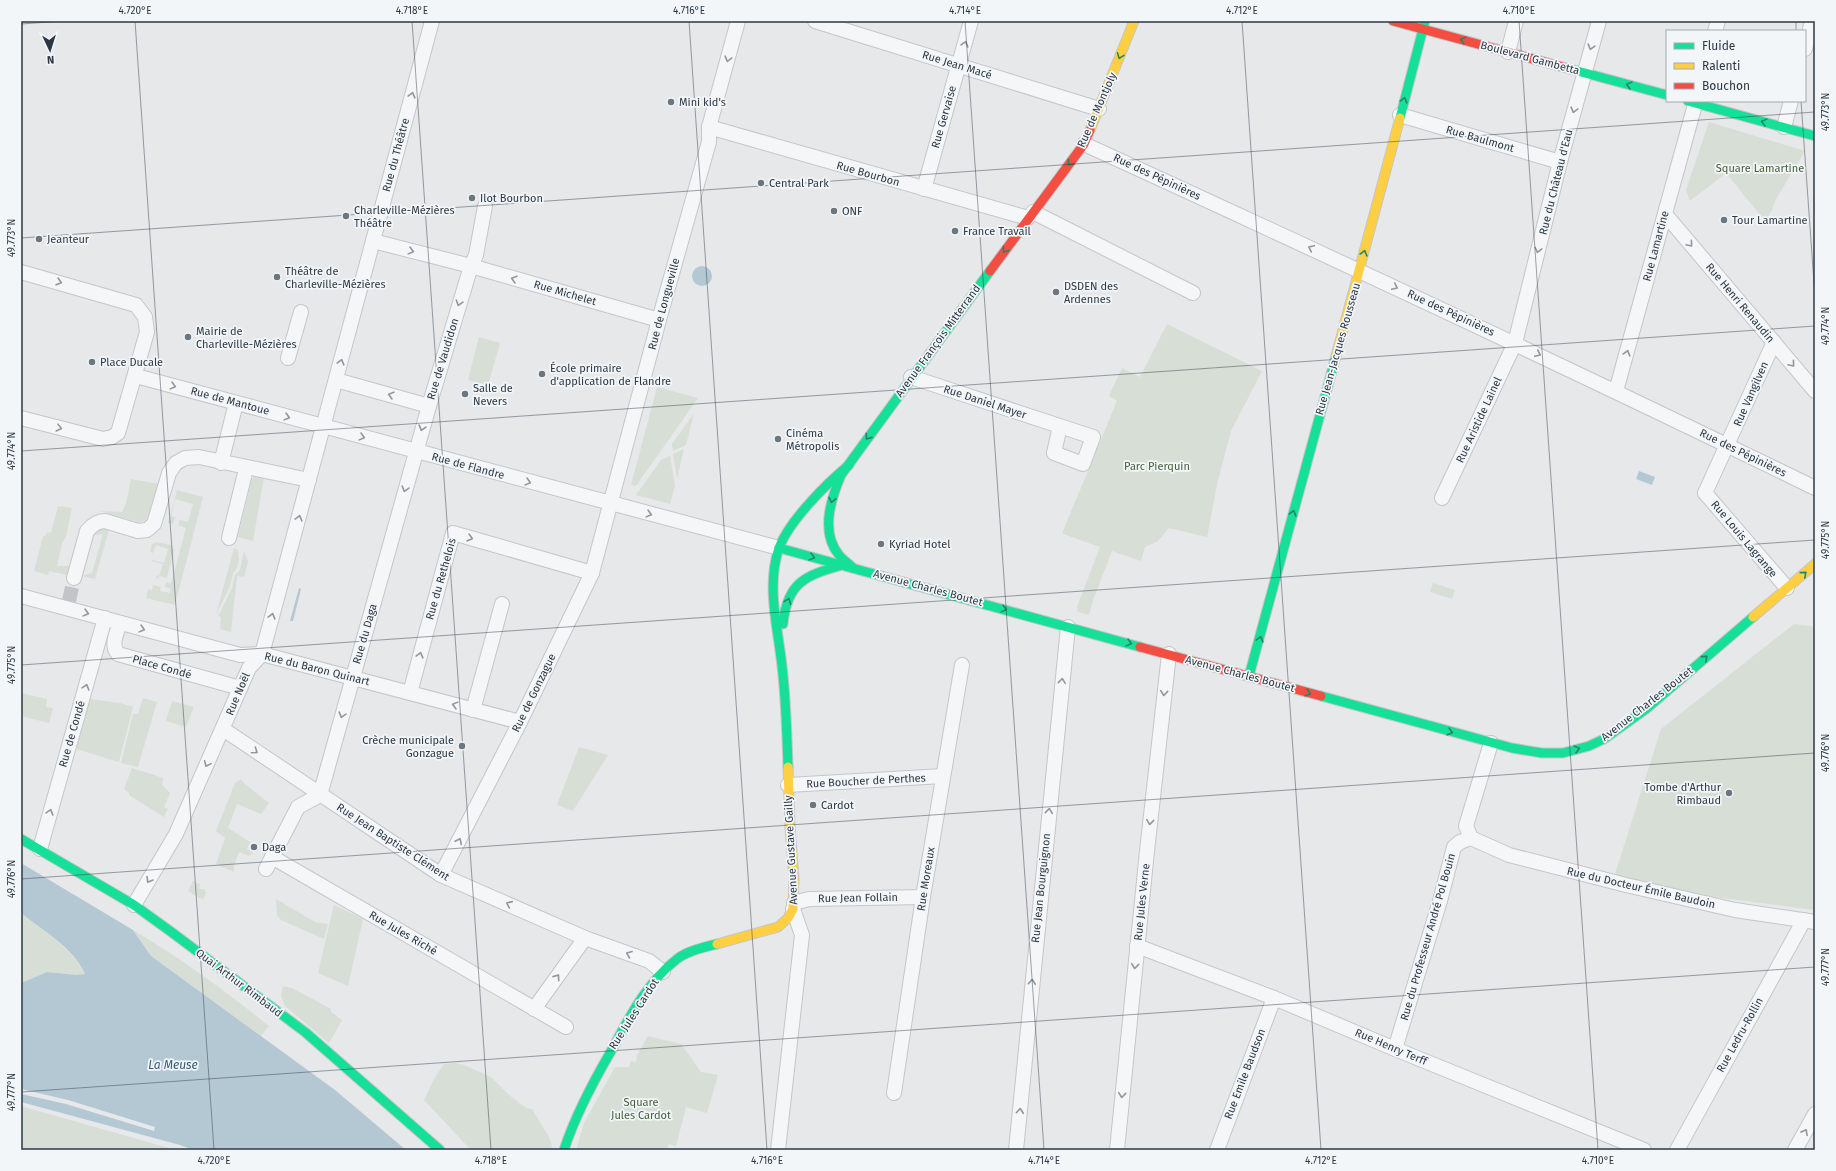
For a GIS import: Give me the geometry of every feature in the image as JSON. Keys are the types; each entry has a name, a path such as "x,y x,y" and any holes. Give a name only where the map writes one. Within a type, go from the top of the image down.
{"main road":[{"name":"Rue de Montjoly","path":"1030,215 1084,144 1134,21"},
{"name":"Boulevard Gambetta","path":"1393,21 1424,25 1508,52 1666,95"},
{"name":"Rue Jean-Jacques Rousseau","path":"1249,676 1360,270 1424,25"},
{"path":"1693,102 1815,136"},
{"name":"Avenue François Mitterrand","path":"848,465 1030,215"},
{"path":"782,667 775,602 775,570 780,548 805,511 838,472 848,465"},
{"path":"848,465 841,475 833,494 829,512 833,545 839,556 849,566"},
{"name":"Avenue Charles Boutet","path":"780,548 1491,743 1518,750 1548,754 1574,750 1601,742 1649,706 1815,564"},
{"path":"782,667 783,617 788,598 797,585 814,573 849,566"},
{"name":"Avenue Gustave Gailly","path":"782,667 794,906"},
{"name":"Quai Arthur Rimbaud","path":"21,839 134,905 305,1032 440,1150"},
{"name":"Rue Jules Cardot","path":"564,1150 588,1090 609,1052 653,981 678,958 704,947 778,927 788,918 794,906"}],"street":[{"name":"Rue du Théâtre","path":"324,427 432,21"},
{"name":"Rue de Longueville","path":"611,504 659,320 709,142 709,127 738,21"},
{"name":"Rue Jean Macé","path":"815,21 1099,109"},
{"name":"Rue Gervaise","path":"924,190 971,21"},
{"path":"1508,52 1516,21"},
{"name":"Rue du Château d'Eau","path":"1515,343 1560,162 1599,21"},
{"path":"1806,45 1812,21"},
{"name":"Rue Lamartine","path":"1616,391 1665,214 1693,102"},
{"path":"1784,127 1791,102"},
{"name":"Rue Baulmont","path":"1400,115 1560,162"},
{"name":"Rue Bourbon","path":"709,127 924,190 1030,215"},
{"name":"Rue des Pépinières","path":"1084,144 1360,270 1616,391 1815,488"},
{"path":"470,266 476,255 485,206"},
{"name":"Rue Henri Renaudin","path":"1665,214 1815,391"},
{"path":"1030,215 1194,293"},
{"name":"Rue Michelet","path":"373,241 470,266 659,320"},
{"name":"Rue de Vaudidon","path":"416,452 428,406 470,266"},
{"path":"21,272 136,305 145,317 147,332 136,376 118,433 112,438 103,439 21,418"},
{"path":"288,358 301,312"},
{"name":"Rue Vangilven","path":"1728,445 1774,342"},
{"name":"Rue Aristide Lainel","path":"1442,498 1515,343"},
{"name":"Rue de Mantoue","path":"136,376 324,427"},
{"name":"Rue Daniel Mayer","path":"911,377 1060,426"},
{"path":"336,380 428,406"},
{"path":"221,463 236,403"},
{"name":"Rue de Flandre","path":"324,427 611,504"},
{"name":"Rue Noël","path":"134,905 176,834 249,668 262,654 324,427"},
{"name":"Rue Louis Lagrange","path":"1728,445 1705,493 1787,588"},
{"name":"Rue du Daga","path":"320,795 416,452"},
{"path":"74,578 87,531 90,527 100,521 105,521 138,531 147,530 154,524 169,474 176,463 185,458 199,457 221,463 310,480"},
{"path":"229,538 246,468"},
{"name":"Avenue Charles Boutet","path":"611,504 780,548"},
{"name":"Rue de Gonzague","path":"441,875 520,722 592,573 611,504"},
{"name":"Rue du Rethelois","path":"410,693 453,533 592,573"},
{"name":"Rue du Baron Quinart","path":"21,596 68,604 120,623 240,655 262,654 520,722"},
{"path":"473,710 502,604"},
{"name":"Rue de Condé","path":"40,850 105,618"},
{"name":"Place Condé","path":"120,623 114,645 114,650 118,654 240,688"},
{"name":"Rue Jean Bourguignon","path":"1016,1150 1068,626"},
{"name":"Rue Jules Verne","path":"1117,1150 1137,946 1169,654"},
{"name":"Rue Moreaux","path":"894,1093 923,897 962,665"},
{"name":"Rue Jean Baptiste Clément","path":"223,728 320,795 441,875 585,938 649,961 663,972"},
{"path":"1471,838 1466,826 1491,743"},
{"name":"Rue Boucher de Perthes","path":"788,785 943,776"},
{"name":"Rue Jules Riché","path":"320,795 298,807 269,863 566,1027"},
{"name":"Rue du Docteur Émile Baudoin","path":"1471,838 1509,855 1626,885 1735,910 1810,921"},
{"name":"Rue du Professeur André Pol Bouin","path":"1395,1049 1440,901 1454,847 1460,842 1471,838"},
{"name":"Rue Jean Follain","path":"794,906 809,899 923,897"},
{"name":"Avenue Gustave Gailly","path":"778,1150 802,935 794,906"},
{"name":"Rue Ledru-Rollin","path":"1676,1150 1810,921"},
{"path":"534,1009 585,938"},
{"name":"Rue Henry Terff","path":"1137,946 1274,998 1644,1150"},
{"name":"Rue Emile Baudson","path":"1217,1150 1274,998"},
{"path":"1795,1150 1815,1114"}],"green space":[{"name":"Square Lamartine","path":"1709,122 1805,151 1776,199 1770,214 1765,221 1726,173 1690,201 1686,190"},
{"name":"Parc Pierquin","path":"1167,324 1262,371 1231,431 1218,480 1207,537 1169,528 1158,541 1145,547 1141,561 1112,551 1093,600 1089,615 1078,612 1077,607 1100,547 1063,534 1063,531 1117,401 1109,396 1122,368 1140,377"},
{"path":"479,337 500,343 488,385 468,380"},
{"path":"657,387 698,398 636,486 631,485"},
{"path":"694,413 686,445 673,451 672,444"},
{"path":"684,449 677,479 673,454"},
{"path":"670,456 675,486 670,504 636,495 661,460"},
{"path":"256,474 264,477 253,541 238,537 252,479"},
{"path":"131,479 159,484 146,521 139,522 100,511 122,512 126,503"},
{"path":"177,490 203,497 175,605 146,598 148,589 152,590 153,585 161,587 160,591 170,593 171,589 165,587 166,582 171,584 186,528 178,525 180,520 188,522 193,504 175,499 171,516 175,517 173,524 168,523"},
{"path":"58,506 72,508 66,536 62,544 57,566 69,566 67,575 49,571 48,575 34,571 43,536 45,536 47,532 51,533"},
{"path":"100,528 109,530 95,579 81,576 92,573 103,534 92,535"},
{"path":"156,542 171,545 174,550 167,578 159,576 163,564 151,561 164,563 168,549 156,545 153,553 150,552 152,544"},
{"path":"234,548 238,550 239,560 237,568 233,573 230,586 216,615"},
{"path":"244,551 248,562 244,577 237,576 231,632 220,629 221,617 218,616 232,588 235,575 240,570"},
{"path":"1433,583 1455,590 1452,599 1430,592"},
{"path":"1794,624 1815,627 1815,910 1700,895 1614,877 1661,729"},
{"path":"21,693 47,699 46,707 53,708 49,723 21,716"},
{"path":"143,698 157,702 138,767 121,763 133,714 138,714"},
{"path":"89,699 120,703 133,707 119,762 76,749"},
{"path":"172,701 194,707 186,727 166,721"},
{"path":"579,747 608,755 573,811 557,805"},
{"path":"132,768 163,778 162,785 170,793 164,807 168,809 164,817 129,795 129,793 124,789"},
{"path":"241,779 269,803 261,814 237,804 228,828 250,842 247,849 253,853 249,856 239,852 234,866 234,872 216,864 225,838 216,831 235,783"},
{"path":"193,881 200,884 199,889 204,889 206,893 203,900 188,891"},
{"path":"276,899 315,922 328,924 324,939 281,920 277,915"},
{"path":"334,905 363,919 348,986 318,973"},
{"path":"21,913 65,948 80,965 85,975 47,972 21,983"},
{"path":"133,930 202,975 269,1026 261,1036 151,956"},
{"path":"283,986 292,988 331,1009 331,1012 342,1020 329,1043 285,1006 281,996"},
{"name":"Square Jules Cardot","path":"648,1036 681,1044 701,1072 718,1075 707,1113 686,1107 676,1146 669,1144 667,1150 576,1150 584,1123 615,1067 629,1067 631,1061 636,1062 637,1055"},
{"path":"456,1063 491,1077 509,1095 526,1108 532,1109 549,1137 553,1150 471,1150 424,1100 434,1079 444,1064"},
{"path":"21,1106 176,1150 21,1150"}],"water":[{"path":"702,266 709,269 712,276 709,283 702,286 695,283 692,276 695,269"},
{"path":"1639,471 1655,477 1652,485 1636,479"},
{"path":"299,588 301,589 293,621 290,621"},
{"name":"La Meuse","path":"21,863 133,930 151,956 335,1090 406,1150 193,1150 180,1145 21,1102 21,983 47,972 77,975 85,974 80,964 57,940 21,913"}],"pier":[{"path":"21,1089 68,1100 155,1127 154,1131 66,1104 21,1094"}],"tunnel":[{"path":"69,601 74,578"}],"traffic: fast":[{"path":"1400,118 1425,21"},
{"path":"1570,69 1666,95"},
{"path":"1692,102 1815,136"},
{"path":"853,568 839,555 833,546 830,536 829,515 834,494 841,475 990,271"},
{"path":"1249,676 1336,356"},
{"path":"788,767 787,729 782,666 773,592 775,562 779,548 791,526 820,492 849,465"},
{"path":"779,548 1140,647"},
{"path":"783,624 789,598 801,582 809,577 843,565"},
{"path":"1321,696 1512,748 1542,753 1563,753 1589,746 1604,739 1646,709 1753,617"},
{"path":"21,839 134,905 170,931 305,1032 440,1150"},
{"path":"564,1150 573,1125 590,1088 631,1015 647,991 656,979 681,956 717,944"}],"traffic: slow":[{"path":"1090,130 1134,21"},
{"path":"1336,356 1400,118"},
{"path":"1753,617 1815,564"},
{"path":"717,944 778,927 788,918 793,909 794,879 790,827 788,767"}],"traffic: jam":[{"path":"1393,21 1570,69"},
{"path":"990,271 1084,144 1090,130"},
{"path":"1140,647 1321,696"}],"place":[{"name":"Mini kid's","path":"671,102"},
{"name":"Central Park","path":"761,183"},
{"name":"Ilot Bourbon","path":"472,198"},
{"name":"ONF","path":"834,211"},
{"name":"Charleville-Mézières Théâtre","path":"346,216"},
{"name":"Tour Lamartine","path":"1724,220"},
{"name":"France Travail","path":"955,231"},
{"name":"Jeanteur","path":"39,239"},
{"name":"Théâtre de Charleville-Mézières","path":"277,277"},
{"name":"DSDEN des Ardennes","path":"1056,292"},
{"name":"Mairie de Charleville-Mézières","path":"188,337"},
{"name":"Place Ducale","path":"92,362"},
{"name":"École primaire d'application de Flandre","path":"542,374"},
{"name":"Salle de Nevers","path":"465,394"},
{"name":"Cinéma Métropolis","path":"778,439"},
{"name":"Kyriad Hotel","path":"881,544"},
{"name":"Crèche municipale Gonzague","path":"462,746"},
{"name":"Tombe d'Arthur Rimbaud","path":"1729,793"},
{"name":"Cardot","path":"813,805"},
{"name":"Daga","path":"254,847"}]}
